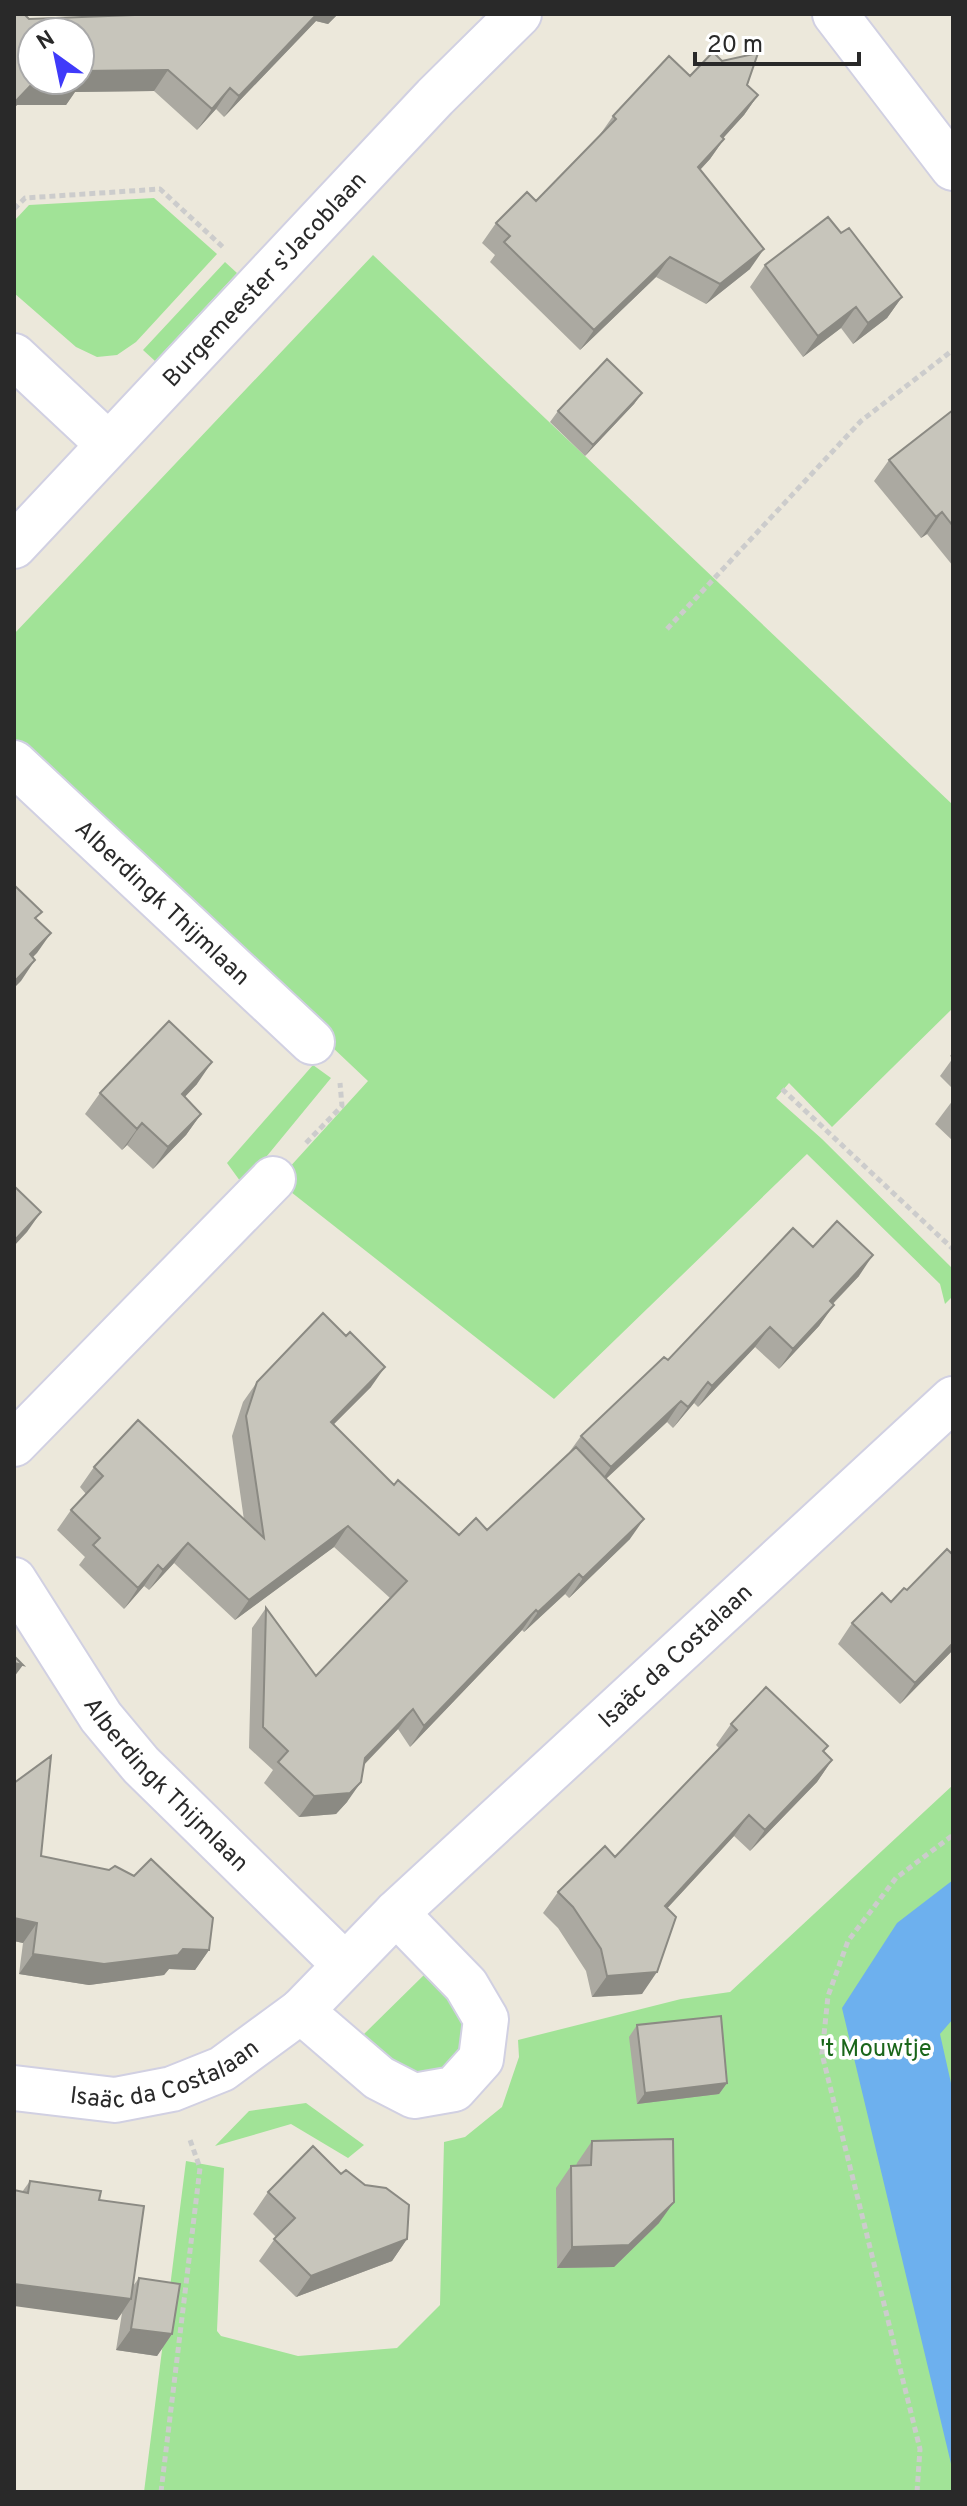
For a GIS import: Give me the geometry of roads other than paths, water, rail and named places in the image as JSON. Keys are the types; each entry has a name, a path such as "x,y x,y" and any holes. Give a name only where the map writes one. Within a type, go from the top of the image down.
{"street":[{"name":"Burgemeester s'Jacoblaan","path":"14,546 435,97 519,14"},
{"path":"835,14 953,168"},
{"path":"14,356 108,444"},
{"name":"Alberdingk Thijmlaan","path":"14,763 312,1042"},
{"path":"14,1444 273,1179"},
{"name":"Isaäc da Costalaan","path":"14,2088 115,2100 172,2089 222,2069 301,2011 396,1913 953,1399"},
{"name":"Alberdingk Thijmlaan","path":"14,1580 101,1717 131,1753 345,1965"},
{"path":"301,2011 379,2078 414,2096 454,2089 481,2059 486,2019 466,1985 396,1913"}],"water":[{"path":"953,1880 953,2019 940,2034 953,2092 953,2472 842,2008 897,1923"}],"park label":[{"name":"'t Mouwtje","path":"876,2048"}]}
